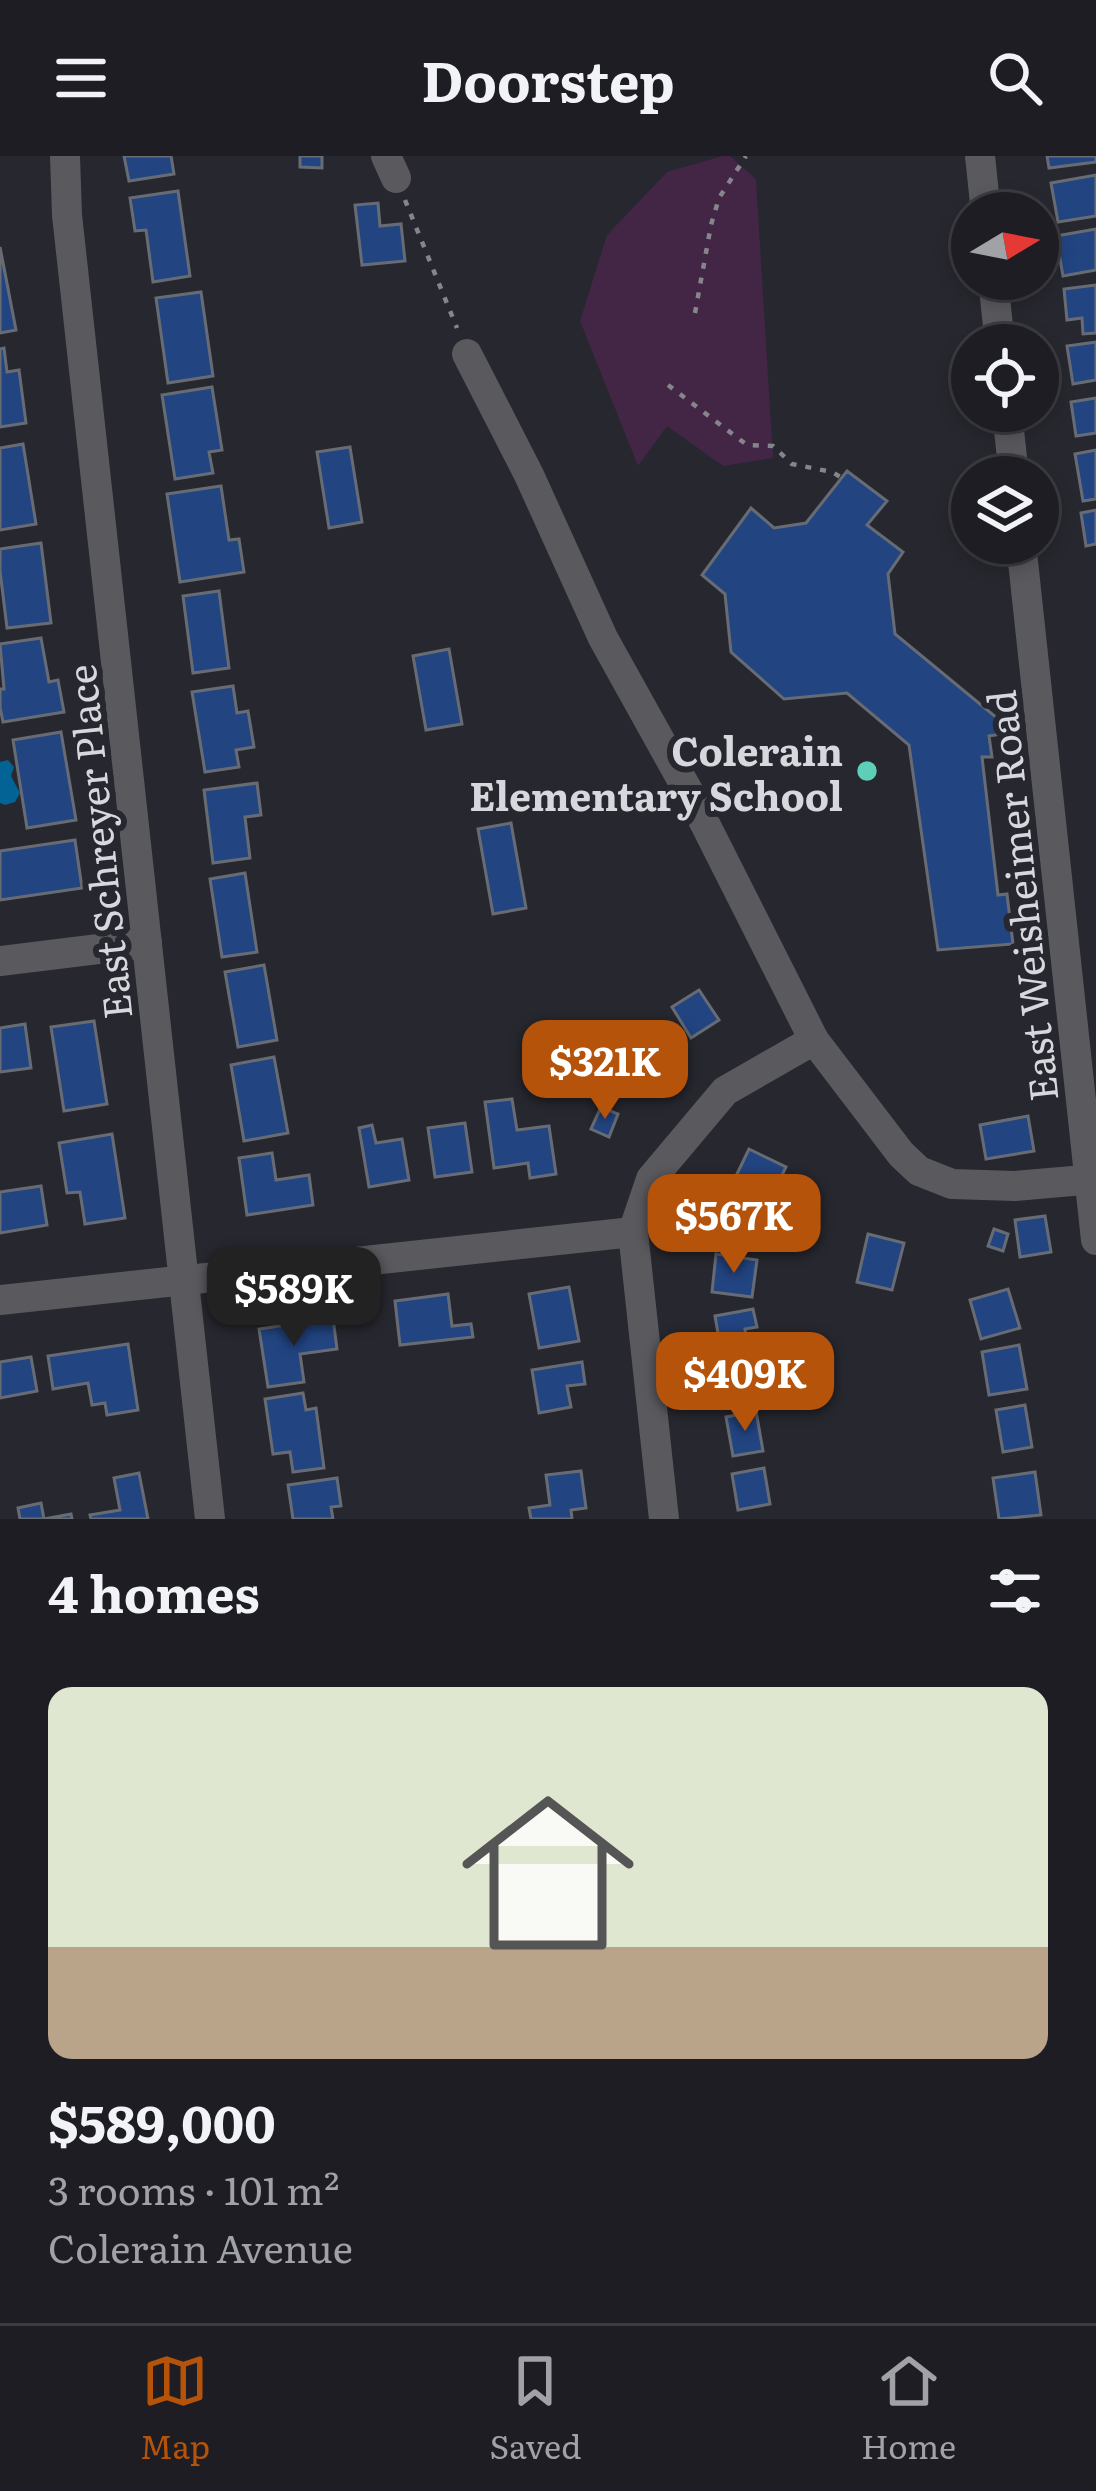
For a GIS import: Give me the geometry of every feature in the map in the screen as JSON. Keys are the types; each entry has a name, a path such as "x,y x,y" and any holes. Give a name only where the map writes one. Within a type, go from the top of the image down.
{"street":[{"name":"East Schreyer Place","path":"65,156 67,215 210,1519"},
{"path":"980,156 984,192"},
{"path":"467,355 529,475 603,638 692,797 814,1040 901,1154 930,1177 952,1184 1016,1186 1093,1179"},
{"name":"East Weisheimer Road","path":"1023,564 1096,1240"},
{"path":"0,961 147,943"},
{"path":"664,1519 633,1232 651,1179 724,1091 814,1040"},
{"path":"0,1300 633,1232"}],"path":[{"path":"695,314 719,198 746,156"},
{"path":"391,167 467,355"},
{"path":"668,385 747,446 773,446 792,464 844,479"}],"shaded area":[{"path":"730,156 756,179 773,458 723,466 667,426 638,466 580,321 607,235 667,172"}],"water":[{"path":"8,760 20,793 15,802 5,805 0,803 0,762"}],"building":[{"path":"124,156 171,156 174,174 129,181"},
{"path":"300,156 322,156 322,168 300,167"},
{"path":"1047,156 1096,156 1096,162 1049,168"},
{"path":"1096,175 1096,216 1059,222 1059,192 1053,192 1051,183"},
{"path":"178,191 190,276 153,282 146,230 135,231 130,198"},
{"path":"378,203 380,226 401,224 405,261 362,265 355,205"},
{"path":"1096,229 1096,270 1063,276 1059,235"},
{"path":"0,247 16,330 0,333"},
{"path":"1096,285 1096,333 1083,334 1082,318 1067,320 1064,289"},
{"path":"201,292 213,376 168,383 156,298"},
{"path":"1096,342 1096,380 1073,384 1067,346"},
{"path":"4,348 7,372 19,370 26,423 0,427 0,349"},
{"path":"212,387 222,450 209,452 213,473 175,479 162,395"},
{"path":"1096,398 1096,433 1076,436 1071,402"},
{"path":"23,444 36,524 0,530 0,448"},
{"path":"350,447 362,522 329,528 317,452"},
{"path":"1096,450 1096,499 1083,501 1075,454"},
{"name":"Colerain Elementary School","path":"847,471 887,501 867,525 903,552 888,574 895,634 1014,732 989,736 992,757 982,757 998,895 1007,894 1013,944 938,950 909,745 847,693 784,699 731,652 725,594 702,575 751,508 774,528 806,523"},
{"path":"221,486 229,540 239,539 244,572 180,582 167,494"},
{"path":"1096,510 1096,544 1086,546 1081,513"},
{"path":"41,543 51,623 7,628 0,549"},
{"path":"219,591 229,668 193,673 183,596"},
{"path":"41,638 49,682 58,680 64,712 3,722 0,644"},
{"path":"449,649 462,724 426,730 413,656"},
{"path":"233,686 237,713 248,711 254,747 236,750 239,767 205,772 192,692"},
{"path":"61,732 76,820 27,828 13,740"},
{"path":"257,783 261,815 245,817 250,858 213,863 204,790"},
{"path":"511,823 526,908 493,914 478,829"},
{"path":"75,840 82,888 0,900 0,851"},
{"path":"245,873 257,952 222,957 210,879"},
{"path":"264,965 277,1040 238,1047 225,972"},
{"path":"699,990 719,1020 691,1038 672,1007"},
{"path":"94,1021 107,1104 64,1111 51,1027"},
{"path":"25,1024 31,1068 0,1072 0,1028"},
{"path":"627,1033 664,1054 647,1085 610,1065"},
{"path":"274,1057 288,1133 244,1141 231,1065"},
{"path":"512,1099 517,1130 549,1126 556,1174 530,1178 528,1163 494,1168 485,1102"},
{"path":"601,1107 618,1114 609,1137 591,1129"},
{"path":"1028,1116 1034,1151 986,1159 980,1125"},
{"path":"465,1123 472,1172 435,1177 428,1128"},
{"path":"372,1125 376,1143 402,1139 409,1180 369,1187 359,1128"},
{"path":"112,1134 125,1218 85,1224 80,1192 67,1193 59,1143"},
{"path":"749,1149 786,1167 772,1196 735,1178"},
{"path":"272,1153 276,1180 309,1175 313,1205 247,1215 239,1158"},
{"path":"41,1186 47,1225 0,1233 0,1192"},
{"path":"726,1198 769,1215 756,1246 713,1229"},
{"path":"1045,1216 1051,1252 1020,1257 1015,1220"},
{"path":"994,1229 1008,1234 1003,1251 988,1246"},
{"path":"868,1234 904,1243 892,1290 857,1282"},
{"path":"716,1254 757,1260 752,1297 712,1292"},
{"path":"569,1287 579,1341 539,1348 529,1294"},
{"path":"1008,1289 1020,1328 981,1339 970,1300"},
{"path":"448,1294 452,1326 471,1324 473,1337 400,1345 395,1301"},
{"path":"753,1309 757,1327 745,1329 748,1346 721,1351 715,1316"},
{"path":"333,1318 337,1349 300,1354 304,1382 268,1387 259,1329"},
{"path":"128,1344 138,1410 107,1415 105,1403 92,1405 88,1383 53,1389 48,1356"},
{"path":"1019,1345 1027,1389 989,1395 982,1352"},
{"path":"755,1354 763,1396 725,1402 719,1360"},
{"path":"31,1357 37,1391 0,1398 0,1362"},
{"path":"582,1362 585,1384 567,1386 571,1407 539,1413 532,1370"},
{"path":"303,1393 306,1410 316,1408 324,1468 293,1472 290,1452 273,1454 265,1399"},
{"path":"1025,1405 1032,1447 1003,1452 996,1410"},
{"path":"756,1411 763,1451 733,1456 726,1417"},
{"path":"764,1468 770,1504 738,1510 732,1474"},
{"path":"581,1471 586,1508 571,1510 572,1519 531,1519 529,1508 550,1505 546,1475"},
{"path":"1035,1472 1041,1515 999,1519 993,1478"},
{"path":"139,1473 148,1519 91,1519 90,1515 120,1510 114,1478"},
{"path":"337,1478 341,1506 331,1507 333,1519 293,1519 288,1485"},
{"path":"41,1503 44,1519 20,1519 18,1508"}],"place":[{"name":"Colerain Elementary School","path":"867,771"}]}
